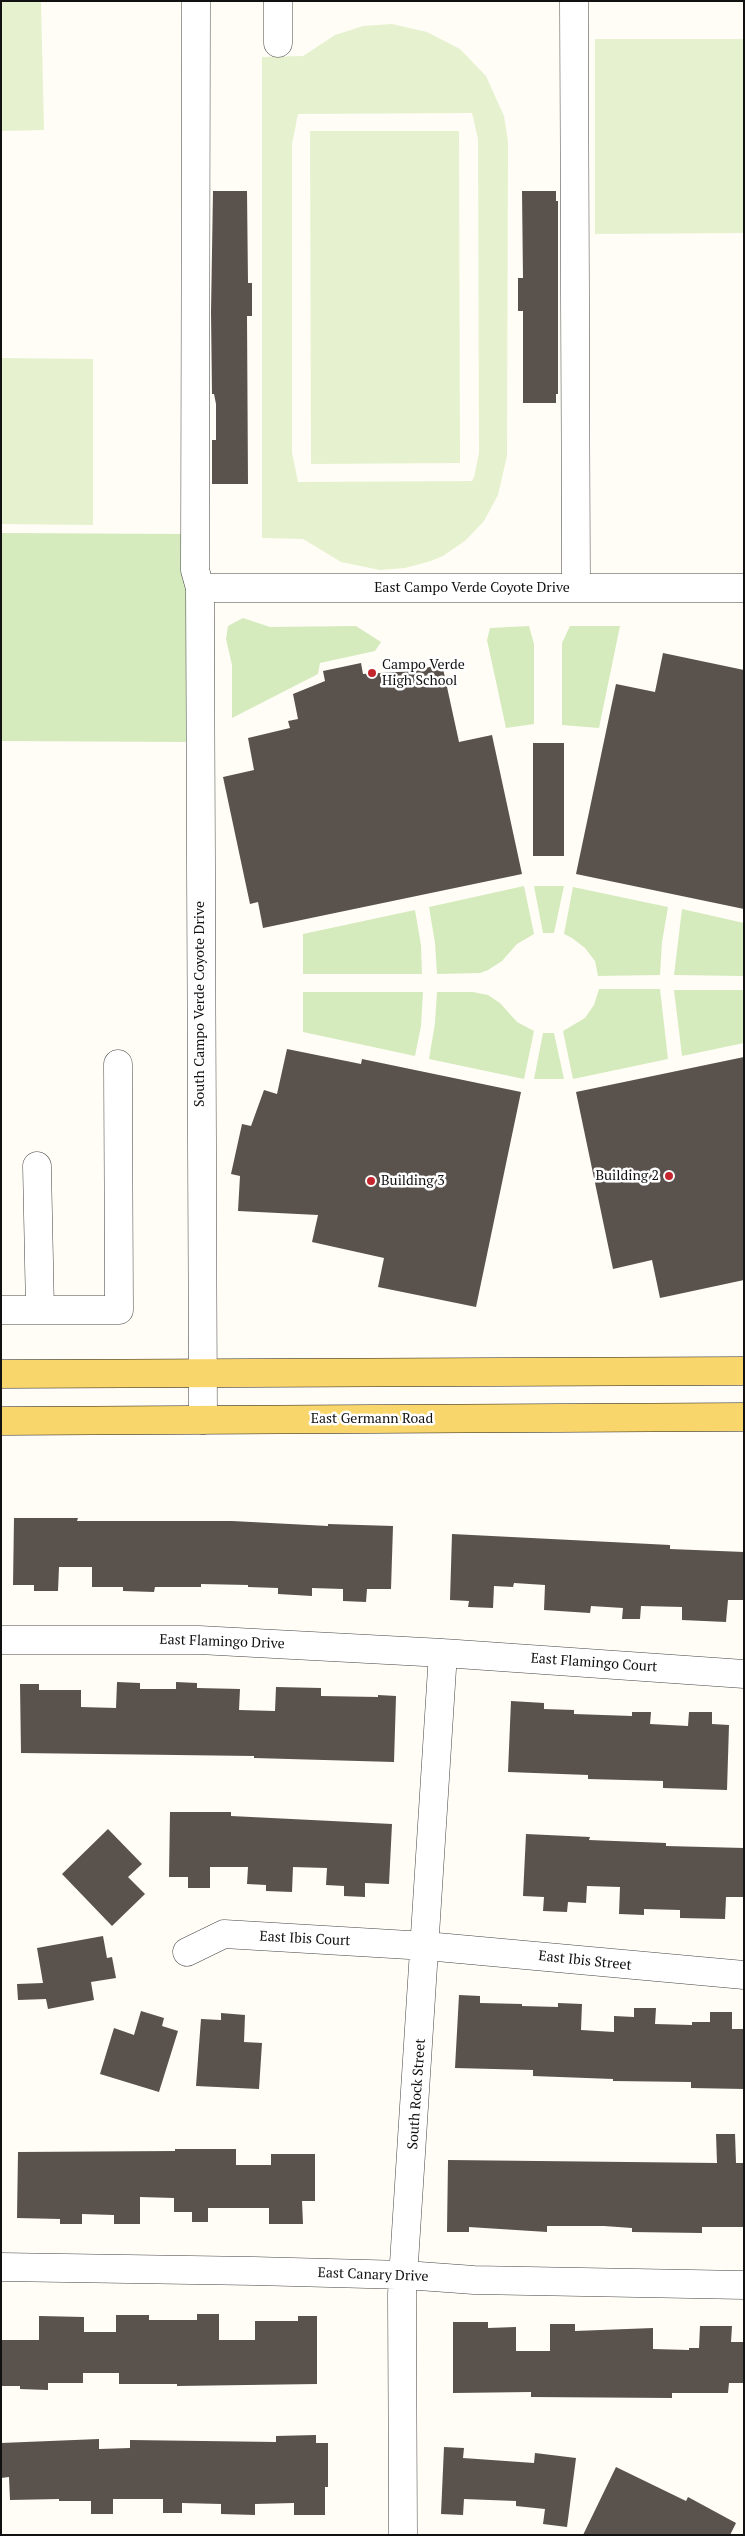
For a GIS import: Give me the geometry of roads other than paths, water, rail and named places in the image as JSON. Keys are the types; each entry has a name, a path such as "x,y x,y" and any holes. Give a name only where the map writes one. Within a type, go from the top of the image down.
{"main road":[{"path":"1,1374 744,1371"},
{"name":"East Germann Road","path":"1,1421 744,1417"}],"street":[{"name":"South Campo Verde Coyote Drive","path":"196,1 195,570 200,588 203,1420"},
{"path":"278,1 278,43"},
{"path":"574,1 576,588"},
{"name":"East Campo Verde Coyote Drive","path":"200,588 744,588"},
{"path":"1,1310 119,1310 118,1064"},
{"path":"38,1166 40,1310"},
{"name":"East Flamingo Drive","path":"1,1640 199,1640 443,1652"},
{"name":"East Flamingo Court","path":"443,1652 744,1674"},
{"name":"South Rock Street","path":"403,2535 402,2294 405,2275 443,1652"},
{"name":"East Ibis Court","path":"187,1952 224,1934 426,1946"},
{"name":"East Ibis Street","path":"426,1946 744,1976"},
{"name":"East Canary Drive","path":"1,2268 405,2275 474,2280 744,2285"}],"place":[{"name":"Campo Verde High School","path":"372,673"},
{"name":"Building 2","path":"669,1176"},
{"name":"Building 3","path":"371,1181"}]}
